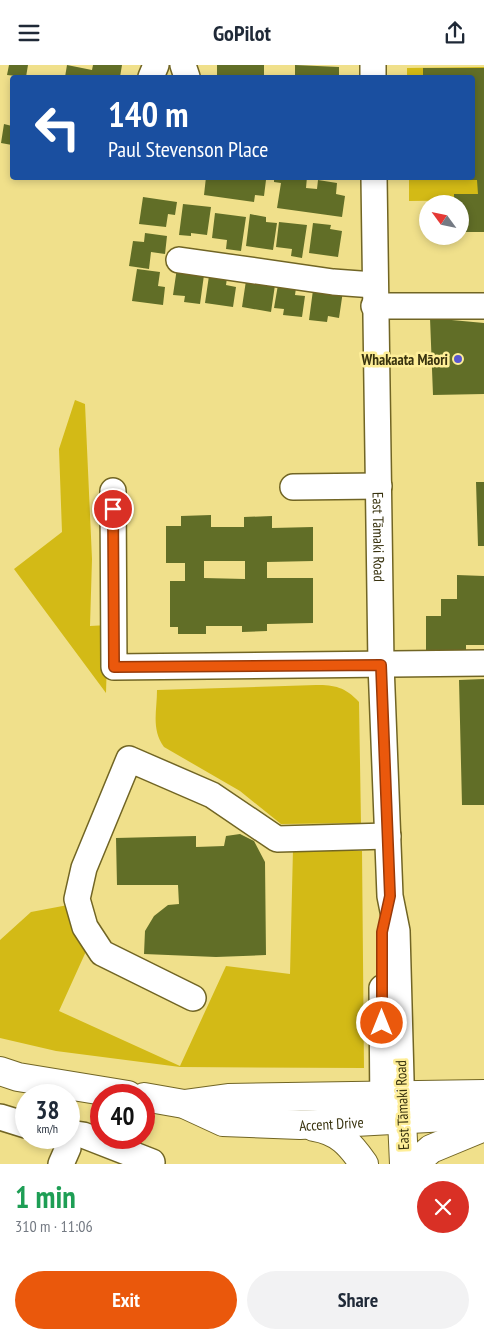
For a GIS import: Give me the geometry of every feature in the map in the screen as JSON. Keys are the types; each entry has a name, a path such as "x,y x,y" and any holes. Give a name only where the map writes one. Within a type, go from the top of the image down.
{"main road":[{"path":"0,1071 18,1077 90,1089"},
{"name":"Accent Drive","path":"155,1099 184,1104 223,1122 300,1125 392,1107 484,1094"},
{"name":"Accent Drive","path":"184,1104 228,1097 392,1107 484,1115"},
{"name":"East Tāmaki Road","path":"387,1164 392,1107"},
{"name":"East Tāmaki Road","path":"392,1107 404,1164"},
{"path":"300,1125 336,1133 349,1142 364,1164"},
{"path":"414,1164 431,1149 484,1127"}],"street":[{"name":"East Tāmaki Road","path":"374,180 374,295 381,665 390,896 382,932 392,1107"},
{"path":"179,260 333,282 374,295 484,306"},
{"path":"293,487 379,486"},
{"path":"113,491 114,667 484,663"},
{"path":"193,998 102,953 85,927 77,899 84,868 129,759 212,795 277,839 388,836"},
{"path":"0,1117 15,1122"},
{"path":"80,1135 152,1162"},
{"path":"61,1164 68,1149"}],"shaded area":[{"path":"484,67 484,200 469,200 469,195 419,195 419,201 409,201 409,180 475,180 475,75 407,75 407,68"},
{"path":"75,400 85,404 92,559 90,626 108,625 106,693 14,569 62,532 59,449"},
{"path":"316,685 339,688 349,693 359,702 361,823 281,824 240,791 164,747 157,733 157,690"},
{"path":"293,849 362,851 364,1068 180,1067 56,1051 0,1038 0,940 31,912 68,905 88,947 59,1011 180,1066 226,966 290,974"}],"building":[{"path":"9,65 28,65 26,75 7,75"},
{"path":"67,65 92,70 93,65 122,65 120,75 65,75"},
{"path":"217,65 264,65 264,75 217,75"},
{"path":"295,65 339,67 339,75 295,75"},
{"path":"423,68 484,68 484,232 469,232 469,195 454,195 478,194 477,180 475,180 475,75 423,75"},
{"path":"4,124 10,126 10,145 1,143"},
{"path":"206,180 266,180 264,196 255,195 254,202 204,195"},
{"path":"274,180 307,180 306,188 317,189 318,180 337,183 336,194 345,196 342,217 277,208 281,183 274,182"},
{"path":"143,197 177,202 175,215 168,214 166,227 139,224"},
{"path":"183,204 211,207 207,235 191,233 191,236 179,235"},
{"path":"215,213 246,217 241,251 226,249 227,240 212,238"},
{"path":"250,214 266,217 266,222 277,223 273,250 246,246"},
{"path":"279,222 307,225 302,258 291,256 292,249 276,247"},
{"path":"313,223 331,225 330,229 342,231 338,257 309,253"},
{"path":"145,233 167,236 165,254 151,252 149,269 129,266 133,241 144,242"},
{"path":"177,268 204,275 200,304 184,302 185,296 173,295"},
{"path":"137,269 160,272 158,286 165,287 163,305 132,301"},
{"path":"210,269 228,271 226,285 236,287 233,307 205,303"},
{"path":"247,274 275,285 271,312 242,307"},
{"path":"279,279 297,281 295,295 305,296 302,317 283,315 284,309 274,308"},
{"path":"313,290 343,291 339,318 328,316 327,322 309,320"},
{"name":"Whakaata Māori","path":"430,318 484,323 484,394 433,395"},
{"path":"476,482 484,482 484,546 478,546"},
{"path":"211,515 211,527 244,527 244,517 272,516 272,528 313,527 313,561 267,562 267,578 313,578 313,623 267,624 267,631 242,632 242,626 206,626 206,634 178,634 178,627 170,627 170,581 185,581 185,563 166,563 166,526 181,526 181,516","holes":["204,561 245,561 245,579 204,578"]},
{"path":"457,575 484,576 484,645 466,645 466,660 426,660 426,616 441,616 441,599 457,599"},
{"path":"484,679 484,805 462,805 459,680"},
{"path":"240,834 254,841 265,862 266,955 216,957 144,954 145,931 154,916 168,905 179,904 178,885 117,885 116,838 196,836 196,847 224,846 226,836"}],"place":[{"name":"Whakaata Māori","path":"458,359"}],"route":[{"path":"113,509 114,667 381,665 390,896 382,932 382,1023"}]}
